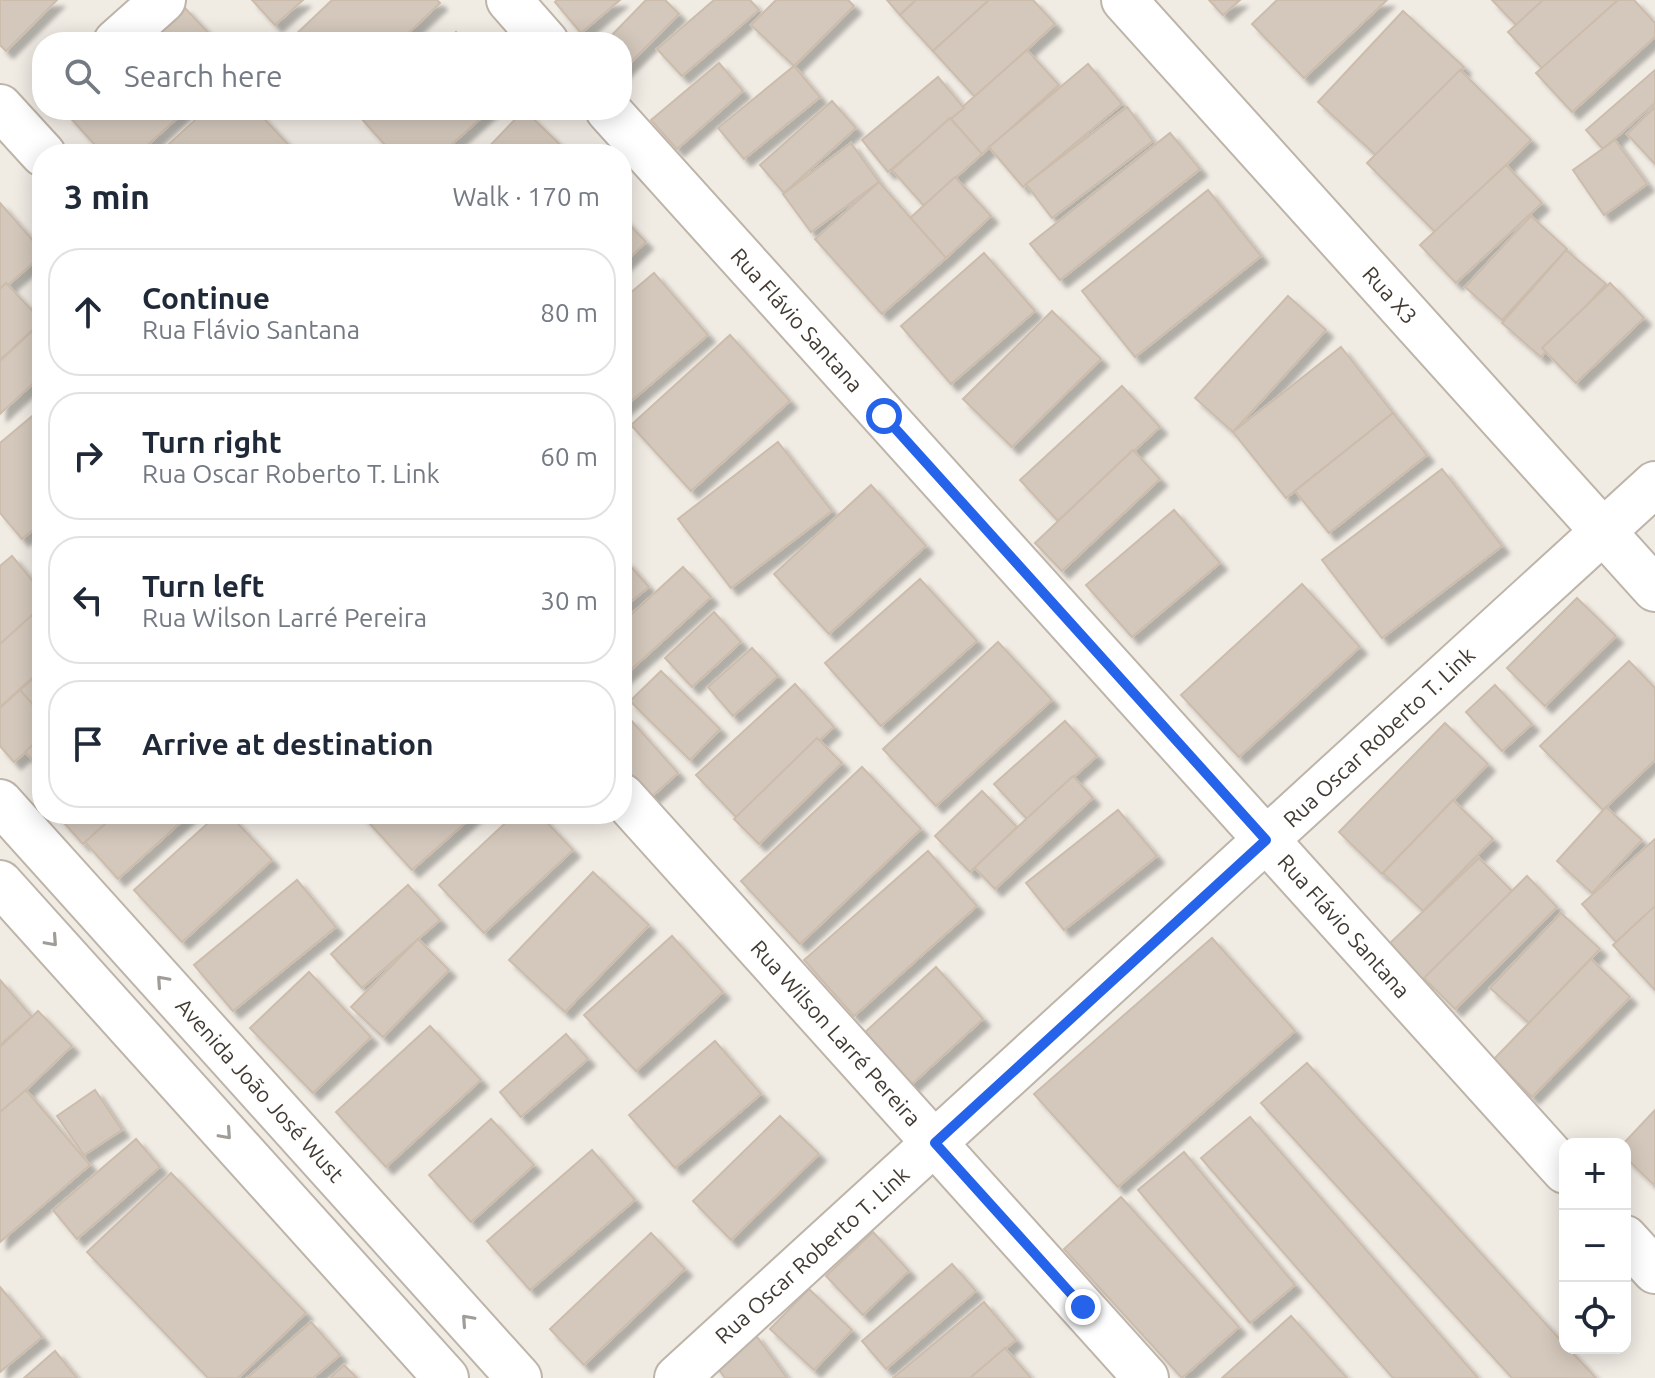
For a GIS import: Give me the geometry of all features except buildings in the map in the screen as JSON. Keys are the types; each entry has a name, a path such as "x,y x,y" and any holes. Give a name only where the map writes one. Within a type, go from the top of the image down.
{"street":[{"path":"127,32 163,0"},
{"path":"509,0 537,32"},
{"name":"Rua X3","path":"1124,0 1655,589"},
{"name":"Rua Flávio Santana","path":"617,120 1559,1164"},
{"name":"Rua Oscar Roberto T. Link","path":"677,1378 1655,484"},
{"name":"Avenida João José Wust","path":"0,802 519,1378"},
{"name":"Rua Wilson Larré Pereira","path":"632,807 1146,1378"},
{"path":"0,883 446,1378"},
{"path":"1631,1245 1655,1271"}],"route":[{"path":"884,416 1266,840 935,1143 1083,1307"}]}
